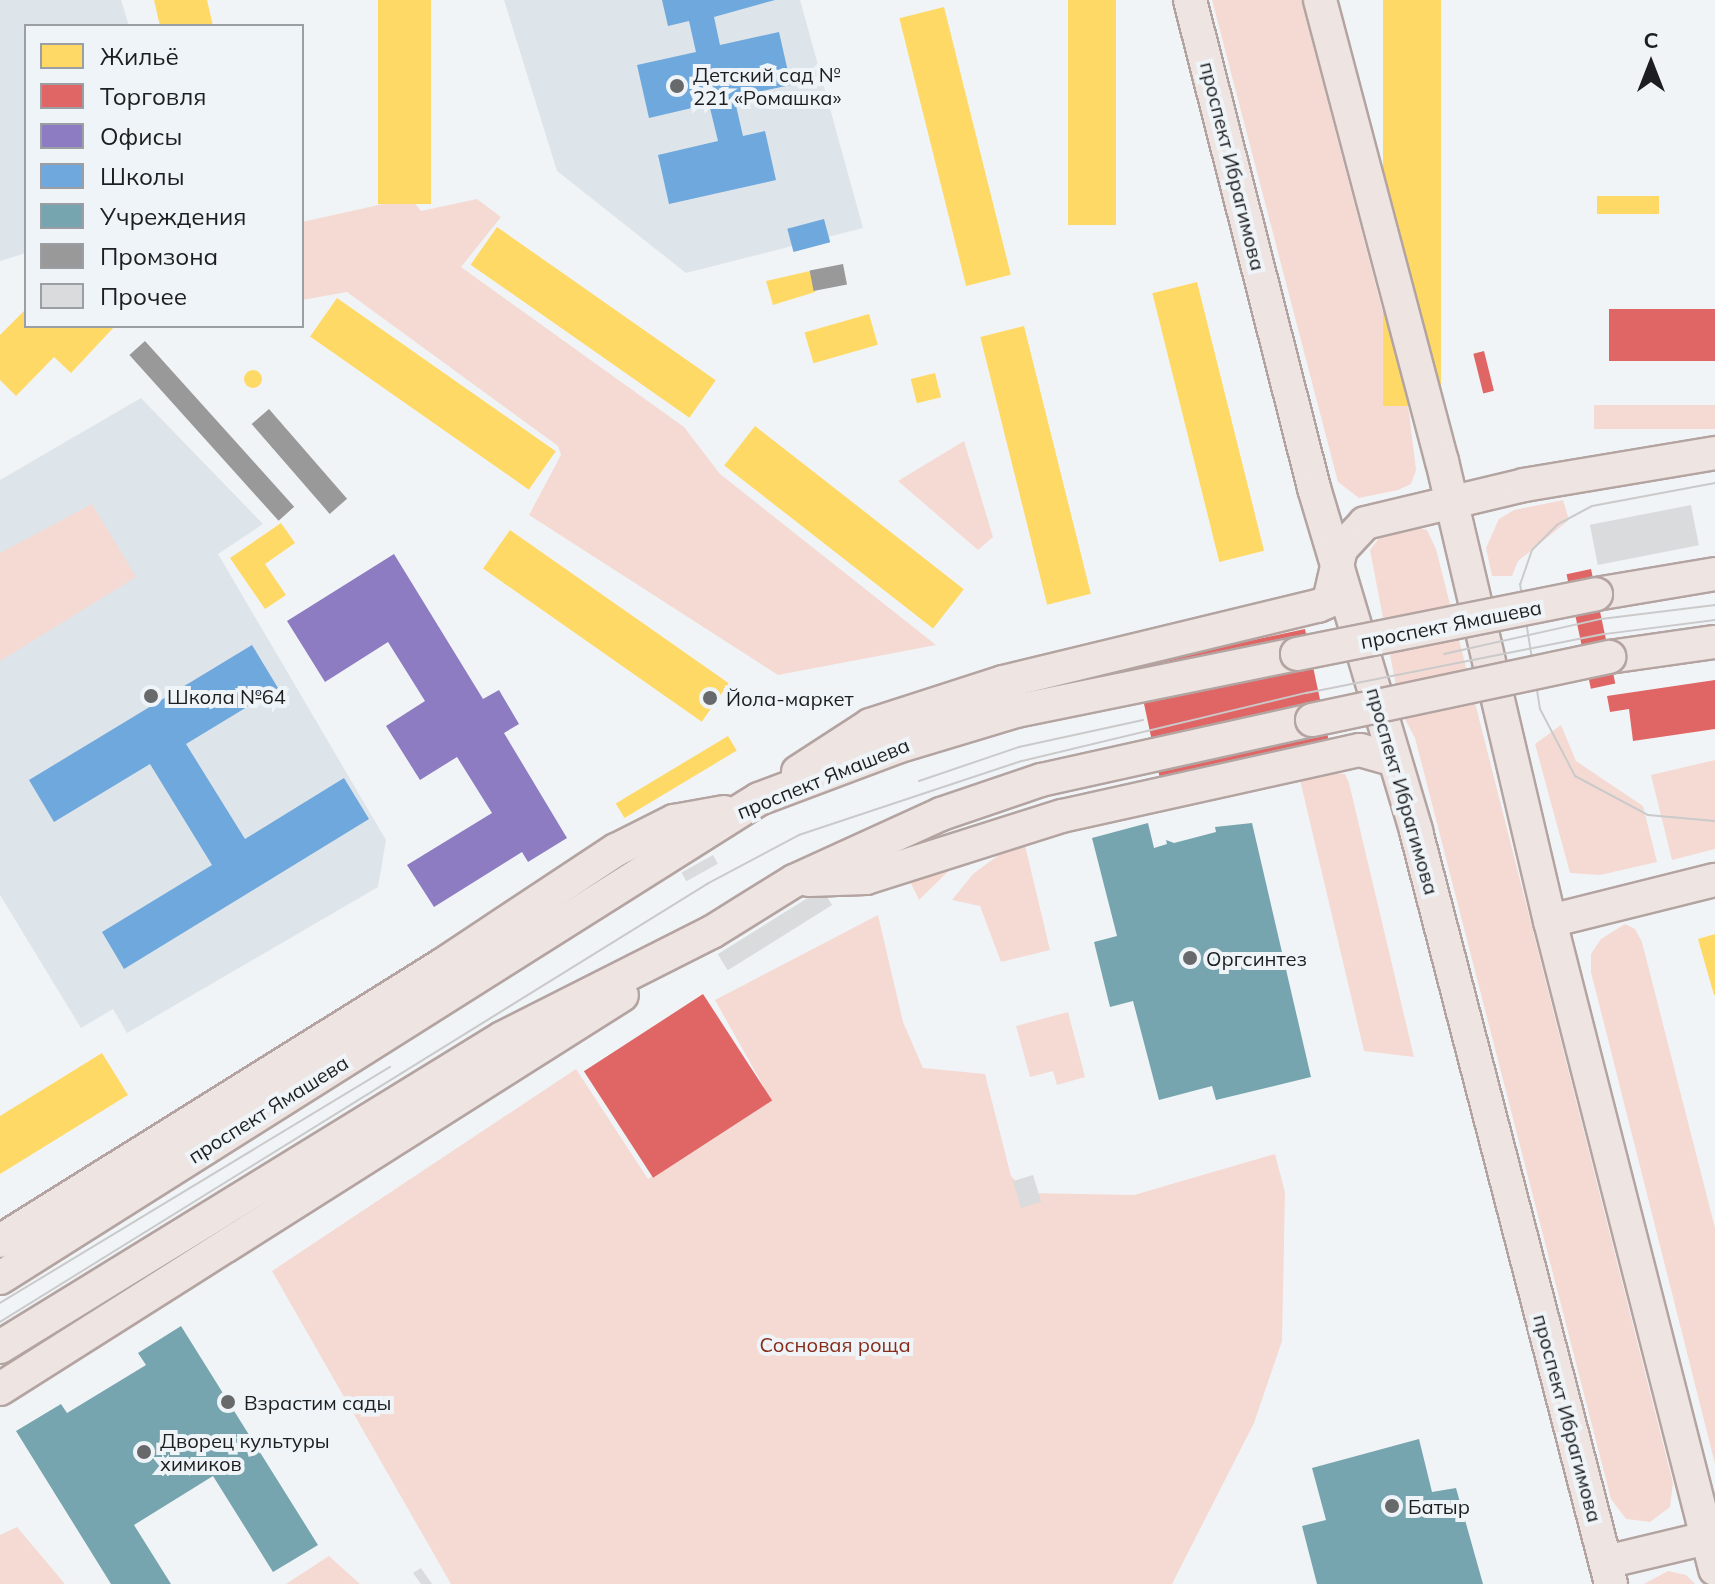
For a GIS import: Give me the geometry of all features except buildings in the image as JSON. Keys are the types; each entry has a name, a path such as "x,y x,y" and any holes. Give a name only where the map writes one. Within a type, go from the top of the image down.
{"main road":[{"name":"проспект Ибрагимова","path":"1190,0 1337,567 1395,760 1609,1573"},
{"path":"1320,0 1451,502 1550,921 1711,1554 1609,1573"},
{"path":"0,1241 442,965 616,850 674,821 749,805 870,725 1003,682 1318,606 1329,601 1337,567 1350,535 1365,523 1451,502 1715,453"},
{"name":"проспект Ямашева","path":"0,1278 749,805 897,747 1016,711 1596,594 1715,574"},
{"path":"0,1389 572,1030 712,932 794,881 941,814 1041,780 1609,657 1715,642"},
{"path":"794,881 866,878 1062,816 1360,750 1395,760"},
{"path":"1550,921 1715,880"},
{"path":"0,1347 502,1038 712,932"}],"shaded area":[{"path":"0,0 121,0 128,24 24,24 24,254 0,261"},
{"name":"Детский сад № 221 «Ромашка»","path":"504,0 800,0 863,228 686,273 557,171"},
{"name":"Школа №64","path":"141,398 263,524 218,554 386,840 378,887 127,1033 113,1009 81,1028 0,895 0,480"}],"green space":[{"path":"1212,0 1301,0 1409,412 1416,470 1411,484 1398,490 1359,498 1338,482"},
{"path":"410,198 421,211 477,199 501,217 461,267 684,427 720,474 936,645 778,675 529,515 561,455 558,446 347,292 304,300 304,222"},
{"path":"1594,405 1715,405 1715,429 1594,429"},
{"path":"964,441 993,537 978,550 898,481"},
{"path":"1563,500 1569,520 1518,561 1512,576 1492,576 1486,548 1499,519 1514,510"},
{"path":"92,504 136,577 0,661 0,553"},
{"path":"1412,526 1427,530 1436,549 1673,1483 1670,1507 1650,1522 1626,1519 1611,1499 1415,738 1401,712 1370,550 1383,533"},
{"path":"1561,725 1576,761 1643,806 1657,862 1600,875 1570,873 1535,744"},
{"path":"1715,760 1715,849 1672,860 1651,775"},
{"path":"1332,773 1345,774 1349,783 1414,1057 1364,1051 1300,780"},
{"path":"1023,837 1050,950 1001,962 980,906 952,900 973,874"},
{"path":"962,858 919,900 908,877"},
{"name":"Сосновая роща","path":"878,915 903,1022 923,1068 985,1074 1011,1176 1028,1193 1134,1195 1275,1154 1285,1192 1282,1341 1254,1423 1172,1584 451,1584 272,1271 576,1069 648,1179 770,1098 715,1000"},
{"path":"1625,924 1635,929 1642,942 1715,1228 1715,1464 1591,972 1591,954 1601,939"},
{"path":"1068,1012 1085,1077 1057,1085 1053,1071 1030,1077 1016,1026"},
{"path":"17,1527 65,1584 0,1584 0,1535"},
{"path":"329,1556 360,1584 286,1584"},
{"path":"1668,1571 1686,1575 1695,1584 1644,1584"}],"tram line":[{"path":"1715,483 1592,506 1557,525 1532,550 1520,584 1540,709 1575,776 1648,815 1715,821"},
{"path":"1444,654 1601,619 1715,605"},
{"path":"0,1322 707,884 799,835 1022,761 1306,693 1605,634 1715,620"},
{"path":"919,781 1019,747 1143,720"},
{"path":"0,1303 390,1067"}],"place":[{"name":"Детский сад № 221 «Ромашка»","path":"677,86"},
{"name":"Школа №64","path":"151,696"},
{"name":"Йола-маркет","path":"710,698"},
{"name":"Оргсинтез","path":"1190,958"},
{"name":"Взрастим сады","path":"228,1402"},
{"name":"Дворец культуры химиков","path":"144,1452"},
{"name":"Батыр","path":"1392,1506"}]}
